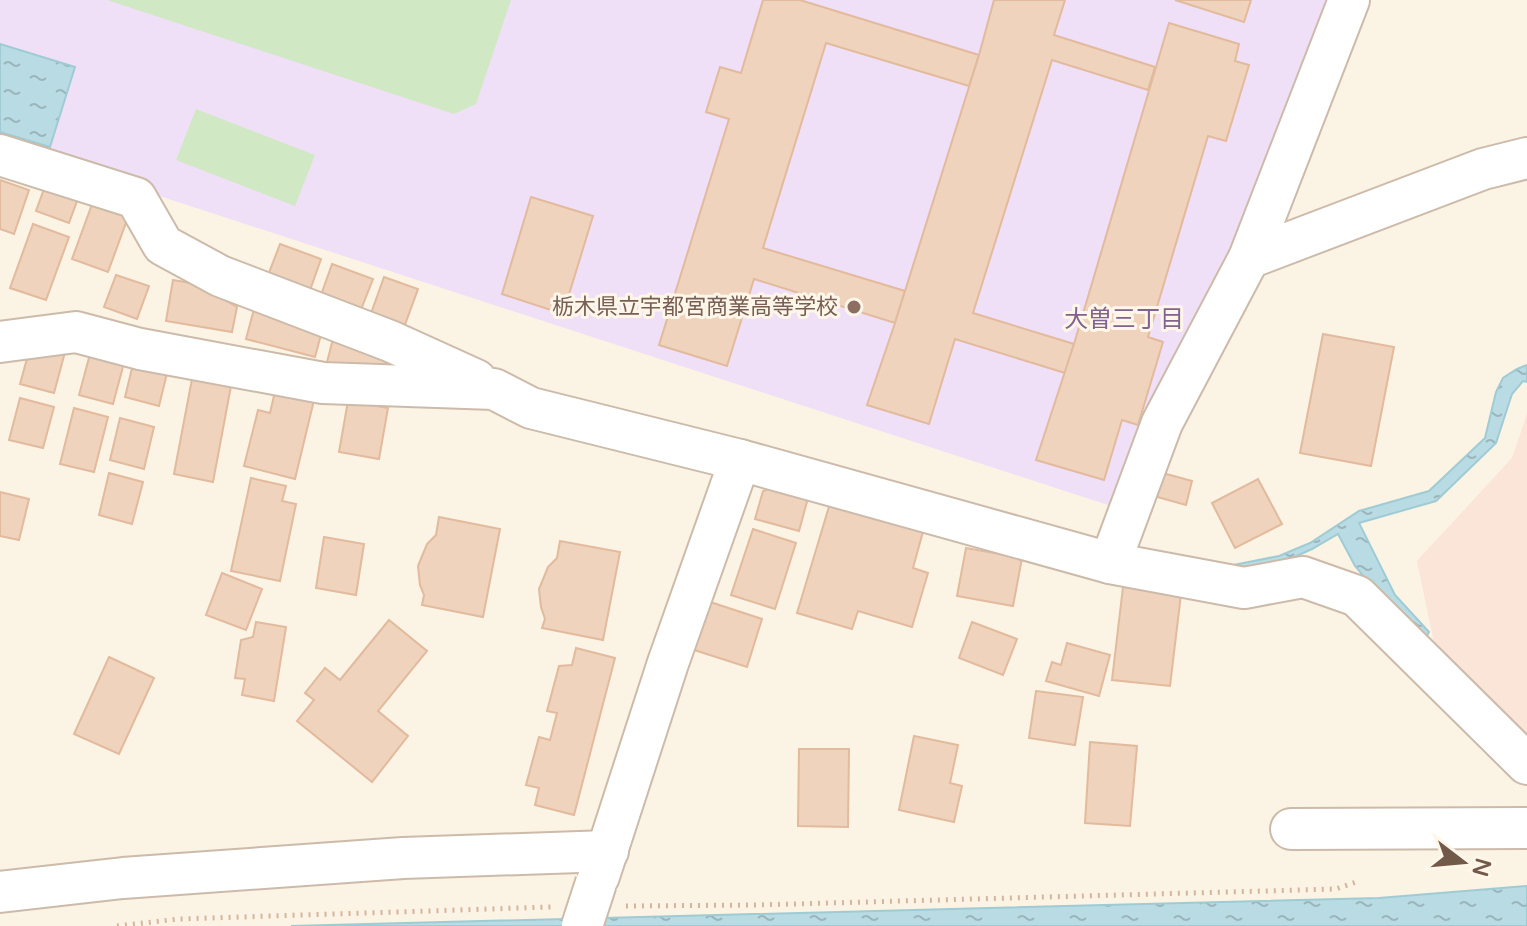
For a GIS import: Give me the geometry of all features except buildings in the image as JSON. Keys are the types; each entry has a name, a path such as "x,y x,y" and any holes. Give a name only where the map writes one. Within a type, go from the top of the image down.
{"street":[{"path":"1110,563 1162,423 1249,258 1349,0"},
{"path":"0,155 136,198 163,245 220,276 390,341 531,408 740,460 1110,563 1244,588 1303,577 1357,596 1527,764"},
{"path":"1249,258 1483,169 1527,158"},
{"path":"0,342 76,332 140,349 323,383 494,389"},
{"path":"573,916 609,880 668,663 740,460"},
{"path":"1291,829 1527,828"},
{"path":"0,892 123,878 387,859 609,880"}],"path":[{"path":"609,880 756,905 1336,889 1359,881"},
{"path":"117,926 179,919 573,916"}],"shaded area":[{"name":"栃木県立宇都宮商業高等学校","path":"0,0 1337,0 1242,244 1114,507 0,144"},
{"path":"1527,414 1527,744 1438,662 1417,561 1512,458"}],"green space":[{"path":"107,0 511,0 476,104 454,114"},
{"path":"196,109 315,155 295,206 176,160"}],"water":[{"path":"0,44 75,67 50,147 0,132"},
{"path":"1527,365 1527,382 1523,381 1512,394 1496,443 1436,501 1359,523 1395,595 1429,632 1422,645 1355,566 1338,534 1281,563 1232,571 1233,565 1279,556 1310,543 1359,511 1429,491 1485,438 1496,392 1503,378"},
{"path":"1527,886 1527,926 291,926 1379,898"}],"place":[{"name":"栃木県立宇都宮商業高等学校","path":"854,307"}],"district":[{"name":"大曽三丁目","path":"1124,319"}]}
